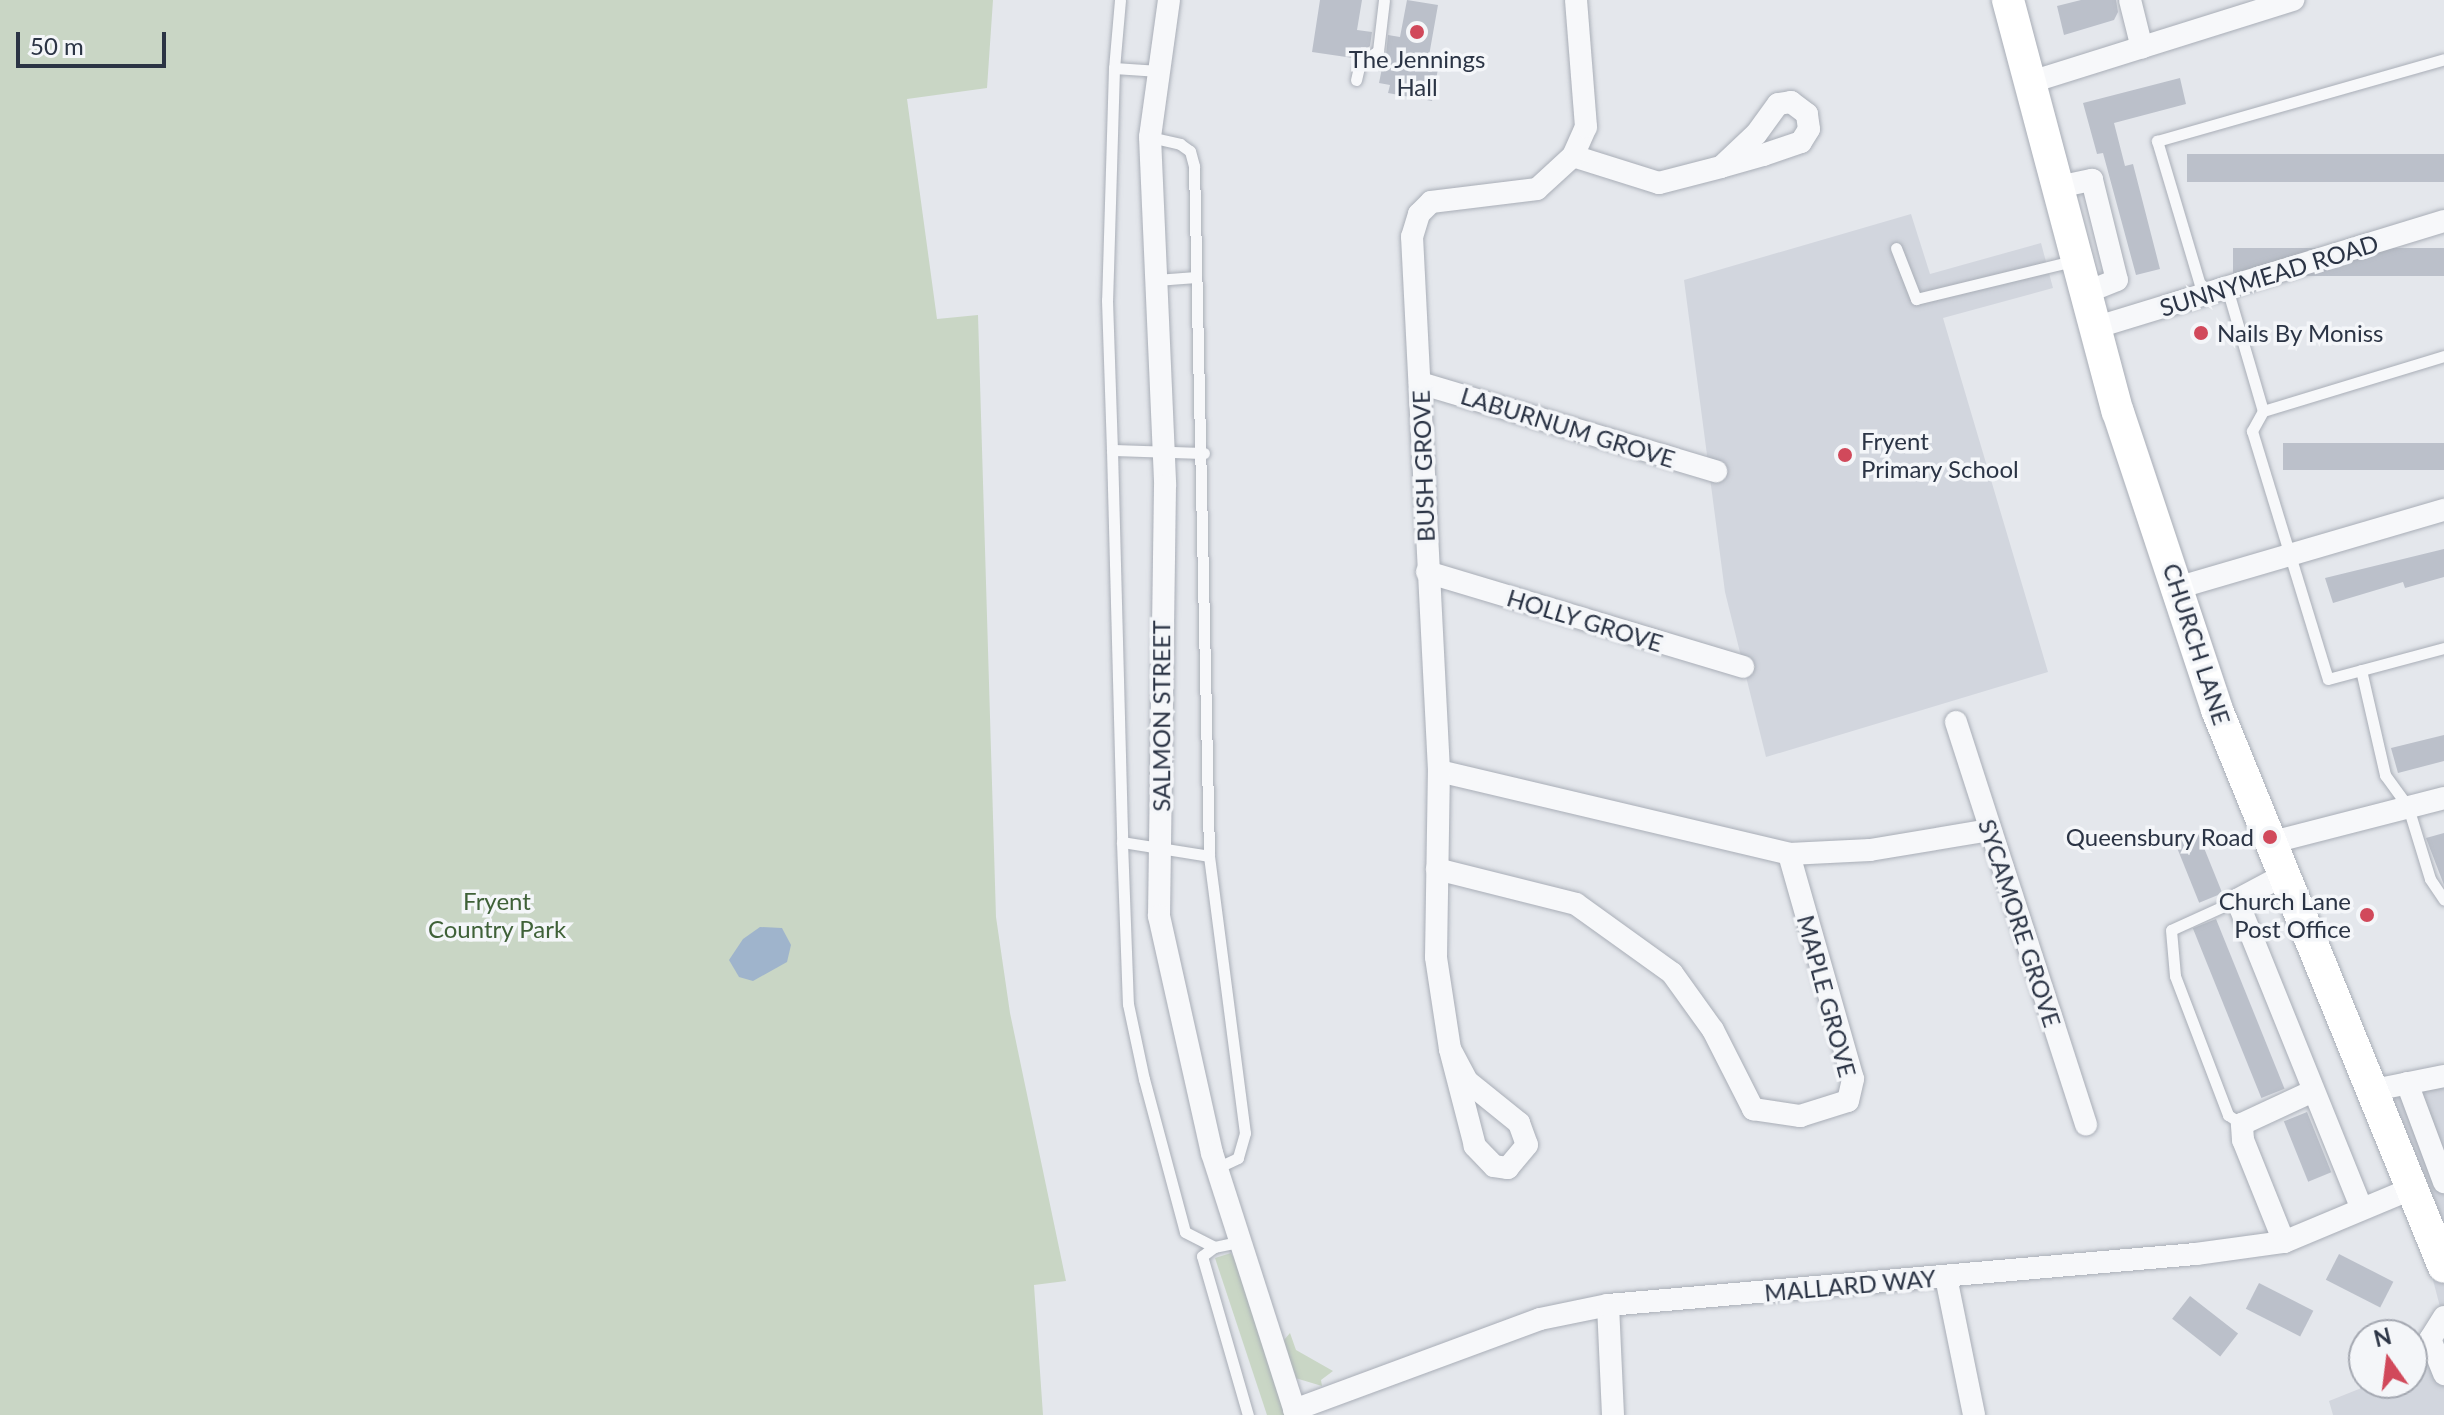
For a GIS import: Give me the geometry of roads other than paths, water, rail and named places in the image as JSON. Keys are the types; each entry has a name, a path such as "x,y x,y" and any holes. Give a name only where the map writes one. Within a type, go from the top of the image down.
{"main road":[{"name":"CHURCH LANE","path":"2008,0 2094,328 2180,587 2217,710 2369,1091 2444,1267"}],"street":[{"name":"SALMON STREET","path":"1169,0 1150,137 1162,452 1159,916 1179,1021 1217,1168 1243,1241 1295,1413"},
{"name":"BUSH GROVE","path":"1450,1049 1467,1081 1519,1123 1527,1145 1508,1168 1494,1166 1475,1146 1450,1049 1436,957 1439,771 1412,237 1419,214 1431,202 1537,189 1573,156 1586,127 1576,0"},
{"path":"2130,0 2142,48"},
{"path":"2031,82 2293,0"},
{"path":"1573,156 1659,183 1721,167"},
{"path":"2058,187 2092,180 2096,194 2117,280 2085,293"},
{"name":"SUNNYMEAD ROAD","path":"2094,328 2444,221"},
{"name":"LABURNUM GROVE","path":"1420,383 1716,471"},
{"path":"2180,587 2444,510"},
{"name":"HOLLY GROVE","path":"1427,572 1743,667"},
{"name":"SYCAMORE GROVE","path":"1956,722 2086,1125"},
{"path":"1439,771 1789,854 1870,850 1990,830"},
{"path":"2269,843 2444,798"},
{"name":"MAPLE GROVE","path":"1437,869 1576,904 1672,973 1713,1030 1753,1109 1800,1116 1848,1101 1853,1079 1789,854"},
{"path":"2282,876 2237,900 2311,1092 2362,1209"},
{"path":"2369,1091 2444,1076"},
{"path":"2407,1083 2444,1182"},
{"path":"2284,1242 2243,1140 2242,1124 2311,1092"},
{"name":"MALLARD WAY","path":"1295,1413 1540,1319 1608,1305 1946,1277 2284,1242 2411,1189"},
{"path":"1946,1277 1974,1415"},
{"path":"1608,1305 1613,1415"},
{"path":"2444,1317 2430,1339 2444,1374"}],"lane":[{"path":"1120,0 1114,68 1107,300 1128,1004 1144,1079 1185,1232 1214,1247"},
{"path":"1356,80 1360,63 1378,51 1384,0"},
{"path":"2203,295 2157,141 2444,59"},
{"path":"1114,68 1159,71"},
{"path":"1150,137 1190,151 1204,453 1209,856 1245,1133 1238,1158 1217,1168"},
{"path":"1896,248 1916,299 2077,260"},
{"path":"1156,280 1196,277"},
{"path":"2227,288 2263,411"},
{"path":"2444,356 2263,411 2252,431 2293,554 2328,679 2444,648"},
{"path":"1112,450 1204,453"},
{"path":"2361,670 2385,775 2408,807 2430,879 2444,900"},
{"path":"1122,842 1209,856"},
{"path":"2237,900 2171,930 2175,976 2228,1115 2242,1124"},
{"path":"1243,1241 1214,1247 1202,1256 1248,1415"}],"water":[{"path":"760,927 782,928 791,945 787,962 753,981 739,977 729,960 743,939"}],"place":[{"name":"The Jennings Hall","path":"1417,32"},
{"name":"Nails By Moniss","path":"2201,333"},
{"name":"Fryent Primary School","path":"1845,455"},
{"name":"Queensbury Road","path":"2270,837"},
{"name":"Church Lane Post Office","path":"2367,915"}],"park label":[{"name":"Fryent Country Park","path":"497,915"}]}
